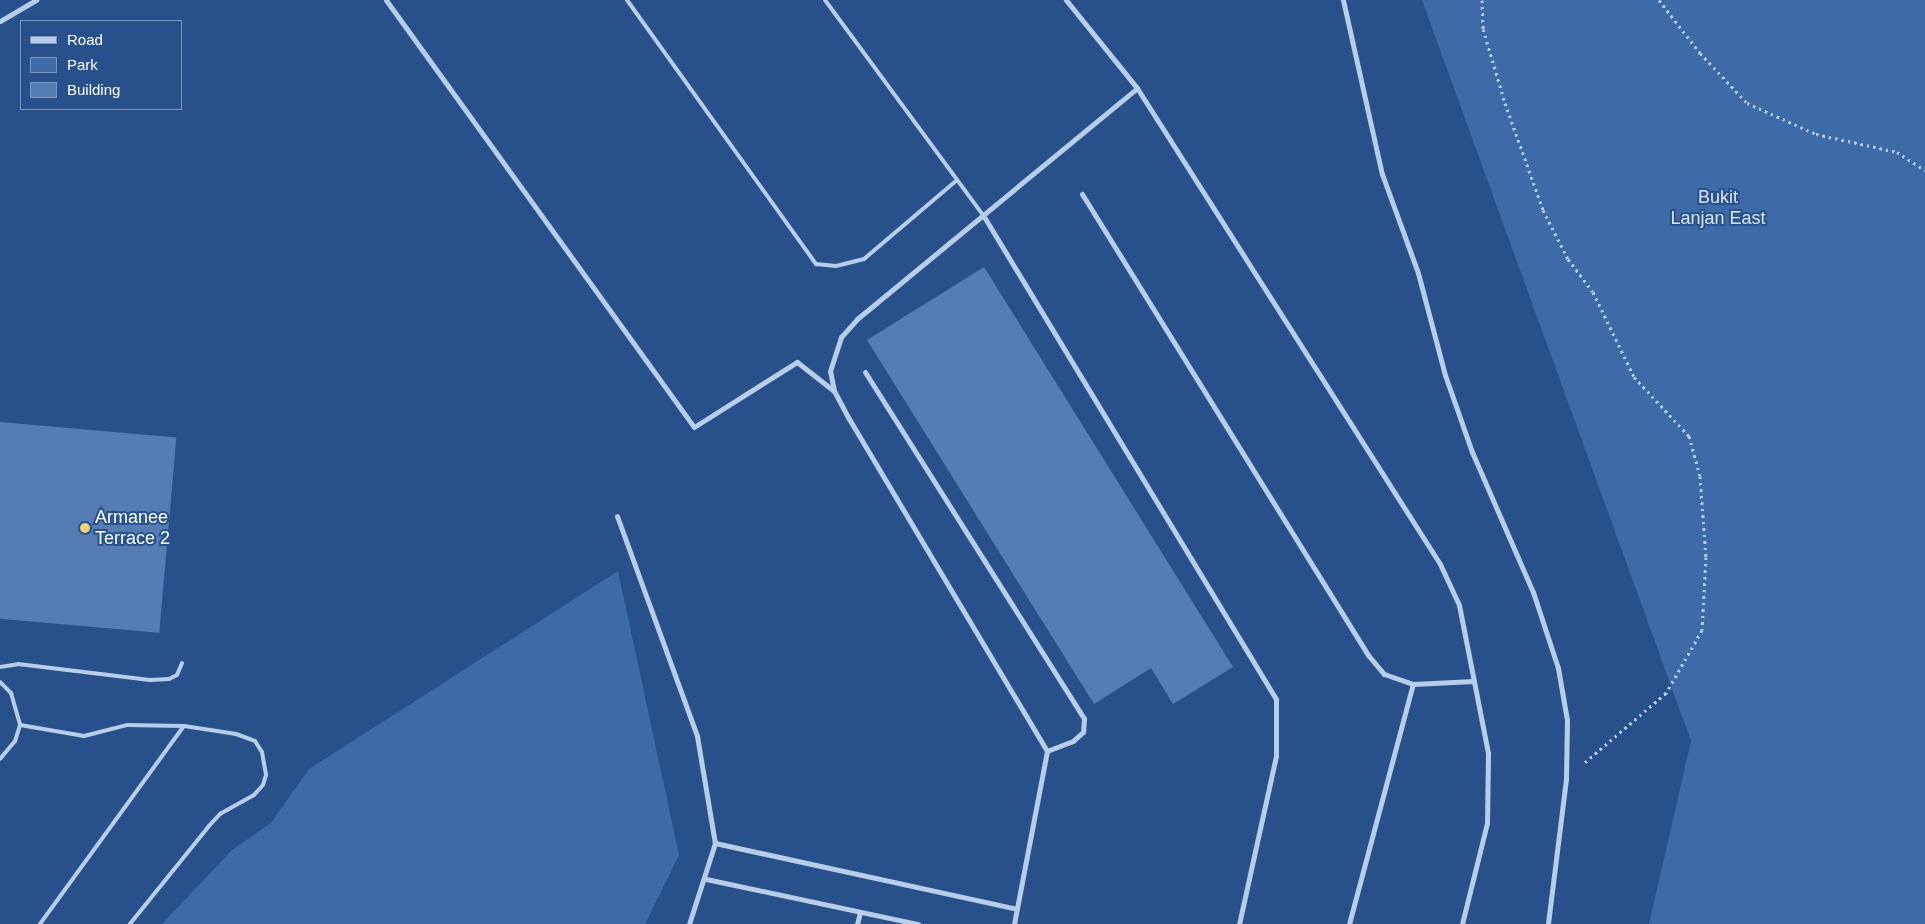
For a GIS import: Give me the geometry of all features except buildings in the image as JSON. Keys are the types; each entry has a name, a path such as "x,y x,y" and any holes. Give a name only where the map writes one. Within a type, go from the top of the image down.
{"street":[{"path":"0,21 36,0"},
{"path":"386,0 694,427 797,362 834,391"},
{"path":"1066,0 1137,88 1440,564 1459,605 1488,753 1487,823 1462,924"},
{"path":"1343,0 1382,174 1418,273 1445,375 1472,452 1533,592 1558,668 1567,720 1566,779 1548,924"},
{"path":"1014,924 1046,751 834,391 830,371 841,337 857,320 1137,88"},
{"path":"1082,194 1368,655 1384,674 1413,684 1474,681"},
{"path":"983,215 1276,699 1276,756 1239,924"},
{"path":"865,372 1084,719 1083,732 1073,741 1046,751"},
{"path":"617,516 697,736 715,843 706,879 689,924"},
{"path":"1349,924 1413,684"},
{"path":"715,843 1018,909"},
{"path":"706,879 918,924"},
{"path":"857,924 860,912"}],"lane":[{"path":"627,0 816,264 836,266 864,259 957,180"},
{"path":"825,0 983,215"},
{"path":"0,667 18,664 150,680 169,679 177,675 182,663"},
{"path":"0,682 11,693 20,725 15,741 0,759"},
{"path":"20,725 84,736 127,725 184,726 236,734 255,741 266,761 266,775 263,786 254,795 221,813 130,924"},
{"path":"40,924 184,726"}],"path":[{"path":"1482,0 1483,29 1505,103 1544,210 1568,259 1593,292 1634,377 1689,436 1700,476 1706,556 1702,630 1666,693 1566,779"},
{"path":"1659,0 1700,53 1747,103 1816,134 1897,152 1925,170"}],"green space":[{"name":"Bukit Lanjan East","path":"1422,0 1925,0 1925,924 1649,924 1691,741"},
{"path":"618,571 679,855 645,924 162,924 232,850 271,823 309,769"}],"place":[{"name":"Armanee Terrace 2","path":"85,528"}]}
